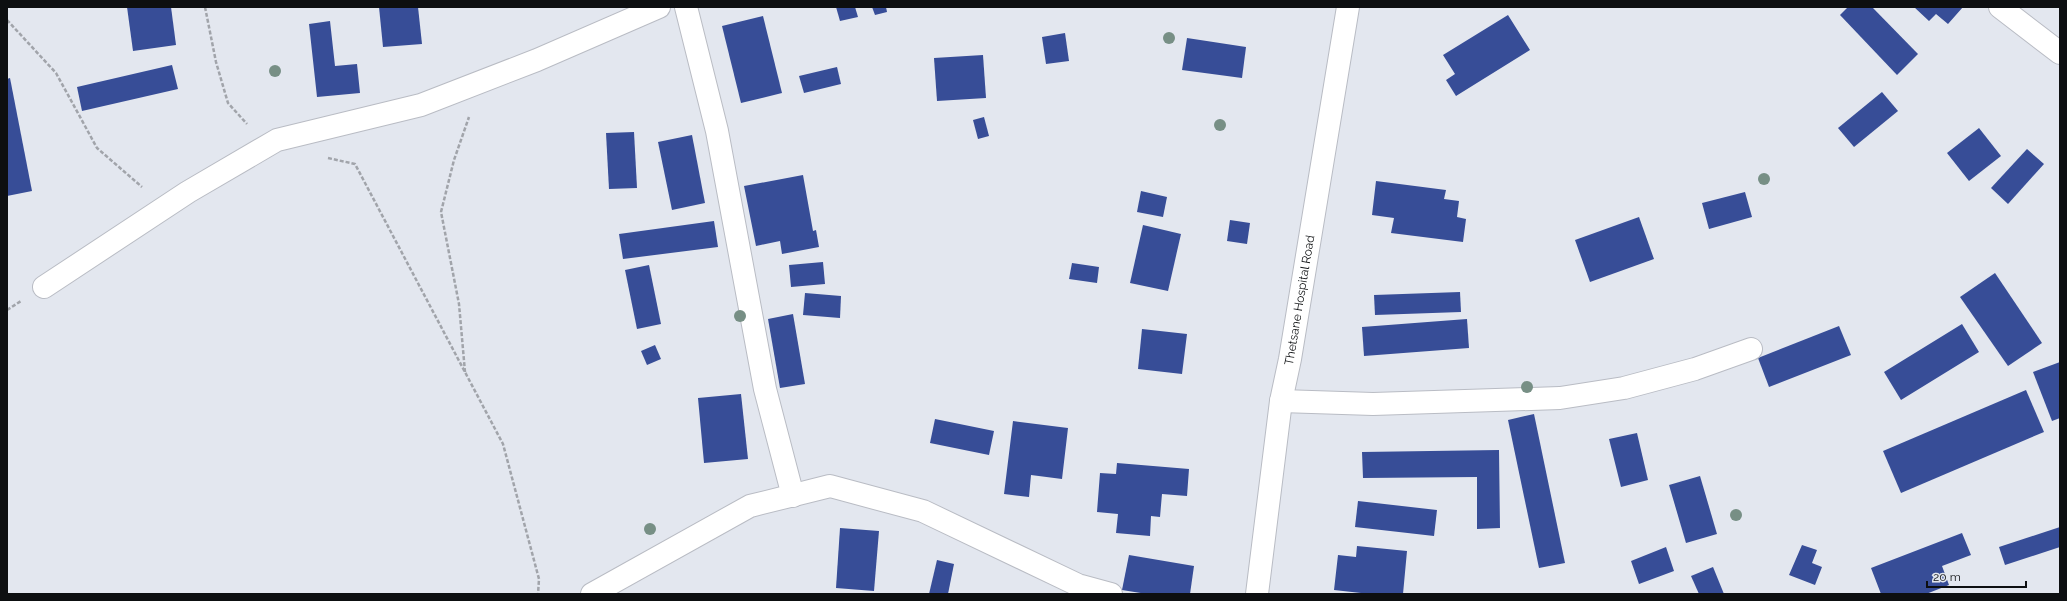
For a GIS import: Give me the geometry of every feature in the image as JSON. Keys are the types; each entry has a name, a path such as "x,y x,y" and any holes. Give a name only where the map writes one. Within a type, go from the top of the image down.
{"street":[{"path":"44,287 165,207 276,140 421,105 537,60 659,7"},
{"path":"686,7 717,131 765,389 793,496"},
{"name":"Thetsane Hospital Road","path":"1257,594 1281,401 1290,359 1348,7"},
{"path":"2000,7 2060,53"},
{"path":"1281,401 1373,404 1560,398 1632,386 1695,369 1751,348"},
{"path":"592,594 750,506 830,486 923,511 1078,585 1111,594"}],"path":[{"path":"205,7 216,62 228,103 255,133 276,140"},
{"path":"7,20 56,73 97,148 165,207"},
{"path":"465,375 459,304 441,212 454,160 483,82"},
{"path":"325,158 355,164 502,444 539,579 538,594"}],"building":[{"path":"127,7 171,7 176,45 133,51"},
{"path":"379,7 418,7 422,44 383,47"},
{"path":"836,7 855,7 858,17 840,21"},
{"path":"872,7 886,7 887,12 875,15"},
{"path":"1848,7 1872,7 1918,54 1897,75 1840,15"},
{"path":"1914,7 1963,7 1948,24 1936,14 1929,21"},
{"path":"1508,15 1530,50 1456,96 1446,80 1455,74 1443,55"},
{"path":"763,16 782,93 741,103 722,26"},
{"path":"330,21 335,66 357,64 360,93 317,97 309,24"},
{"path":"1065,33 1069,61 1046,64 1042,37"},
{"path":"1187,38 1246,47 1242,78 1182,70"},
{"path":"983,55 986,98 937,101 934,58"},
{"path":"172,65 178,89 82,111 77,87"},
{"path":"837,67 841,84 804,93 799,76"},
{"path":"10,78 32,191 7,196 7,79"},
{"path":"1882,92 1898,111 1854,147 1838,128"},
{"path":"984,117 989,136 978,139 973,120"},
{"path":"1979,128 2001,156 1969,181 1947,153"},
{"path":"634,132 637,188 609,189 606,133"},
{"path":"692,135 705,203 672,210 658,142"},
{"path":"2027,149 2044,164 2008,204 1991,188"},
{"path":"803,175 813,231 816,230 819,247 782,254 780,241 756,246 744,186"},
{"path":"1376,181 1446,190 1444,199 1459,201 1457,217 1466,219 1463,242 1391,233 1394,218 1372,215"},
{"path":"1141,191 1167,197 1163,217 1137,212"},
{"path":"1745,192 1752,217 1709,229 1702,203"},
{"path":"1639,217 1654,259 1590,282 1575,240"},
{"path":"1230,220 1250,223 1247,244 1227,241"},
{"path":"714,221 718,247 623,259 619,234"},
{"path":"1143,225 1181,234 1168,291 1130,283"},
{"path":"823,262 825,284 791,287 789,265"},
{"path":"1072,263 1099,267 1097,283 1069,279"},
{"path":"649,265 661,324 637,329 625,270"},
{"path":"1995,273 2042,343 2008,366 1960,297"},
{"path":"1460,292 1461,312 1375,315 1374,295"},
{"path":"805,293 841,296 840,318 803,315"},
{"path":"793,314 805,384 780,388 768,319"},
{"path":"1467,319 1469,348 1364,356 1362,327"},
{"path":"1962,324 1979,352 1901,400 1884,372"},
{"path":"1839,326 1851,355 1769,387 1758,358"},
{"path":"1142,329 1187,334 1182,374 1138,369"},
{"path":"655,345 661,359 647,365 641,351"},
{"path":"2060,362 2060,418 2052,421 2033,372"},
{"path":"2026,390 2044,432 1901,493 1883,451"},
{"path":"741,394 748,459 704,463 698,398"},
{"path":"1534,414 1565,563 1539,568 1508,420"},
{"path":"935,419 994,431 989,455 930,443"},
{"path":"1013,421 1068,428 1062,479 1031,475 1029,497 1004,494"},
{"path":"1637,433 1648,480 1621,487 1609,439"},
{"path":"1499,450 1500,528 1477,529 1477,477 1363,478 1362,452"},
{"path":"1117,463 1189,469 1187,496 1162,494 1160,517 1151,516 1150,536 1116,533 1118,514 1097,512 1100,473 1116,474"},
{"path":"1700,476 1717,534 1686,543 1669,485"},
{"path":"1358,501 1437,510 1434,536 1355,527"},
{"path":"2060,527 2060,547 2005,565 1999,547"},
{"path":"840,528 879,531 874,591 836,588"},
{"path":"1962,533 1971,555 1942,566 1949,585 1926,594 1881,594 1871,568"},
{"path":"1802,545 1817,550 1812,563 1822,567 1815,585 1789,575"},
{"path":"1357,546 1407,551 1403,594 1370,594 1334,590 1338,555 1356,557"},
{"path":"1666,547 1674,571 1639,584 1631,561"},
{"path":"1129,555 1194,566 1190,594 1147,594 1122,590"},
{"path":"937,560 954,564 948,594 929,594"},
{"path":"1713,567 1724,594 1699,594 1691,576"}]}
